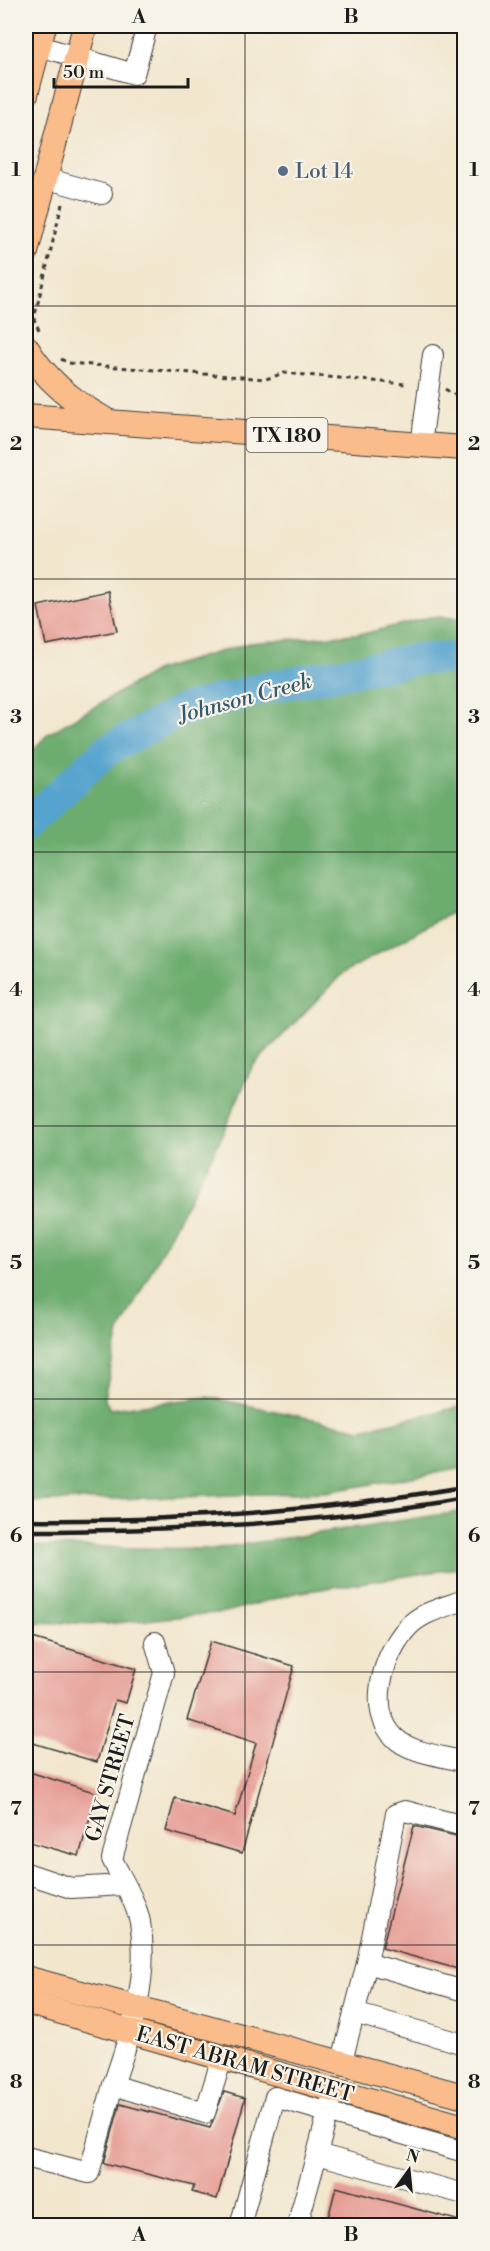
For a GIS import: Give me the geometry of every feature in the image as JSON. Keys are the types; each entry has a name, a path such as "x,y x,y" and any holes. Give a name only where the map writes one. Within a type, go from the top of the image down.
{"main road":[{"path":"26,252 86,26"},
{"path":"26,94 36,38"},
{"path":"33,341 38,368 81,406 108,422"},
{"name":"TX 180","path":"26,416 465,448"},
{"name":"EAST ABRAM STREET","path":"26,1977 222,2058 465,2127"},
{"name":"EAST ABRAM STREET","path":"26,2001 342,2061 465,2096"},
{"path":"334,2090 342,2061"}],"street":[{"path":"36,38 76,59 134,74 147,26"},
{"path":"45,178 102,194"},
{"path":"421,445 433,355"},
{"path":"465,1600 424,1615 407,1628 383,1673 379,1709 387,1728 397,1740 465,1762"},
{"name":"GAY STREET","path":"26,2157 89,2173 133,2020 144,1972 140,1920 112,1859 164,1673 155,1642"},
{"path":"342,2061 367,1963 396,1814 405,1811 465,1826"},
{"path":"26,1874 71,1888 124,1885"},
{"path":"367,1963 465,1991"},
{"path":"354,2013 465,2044"},
{"path":"113,2085 205,2113 222,2058"},
{"path":"297,2226 334,2090"},
{"path":"240,2226 275,2097 465,2152"},
{"path":"317,2154 465,2194"}],"path":[{"path":"33,341 34,319 63,200"},
{"path":"58,358 68,363 266,379 284,373 405,384"},
{"path":"441,387 465,400"}],"green space":[{"path":"430,617 464,618 464,906 343,973 252,1067 217,1146 119,1332 104,1398 110,1409 208,1397 361,1429 464,1406 464,1468 326,1492 26,1502 26,757 48,734 157,670 249,643 367,633"},
{"path":"464,1511 464,1567 295,1593 226,1612 106,1624 26,1622 26,1546 212,1549"}],"building":[{"path":"108,591 117,631 46,645 38,606"},
{"path":"26,1636 136,1669 126,1703 115,1700 97,1762 26,1741"},
{"path":"211,1641 294,1666 242,1853 166,1831 175,1798 235,1816 256,1743 187,1720"},
{"path":"26,1771 97,1793 79,1856 26,1841"},
{"path":"414,1826 465,1838 465,1971 382,1948"},
{"path":"224,2092 245,2098 217,2199 192,2192 194,2186 104,2163 120,2104 210,2128"},
{"path":"336,2187 460,2221 459,2226 326,2226"}],"waterway":[{"name":"Johnson Creek","path":"26,824 107,750 182,710 267,687 418,659 464,658"}],"railway":[{"path":"26,1520 191,1517 300,1509 464,1487"},
{"path":"26,1531 136,1530 300,1520 464,1498"}],"place":[{"name":"Lot 14","path":"283,171"}]}
